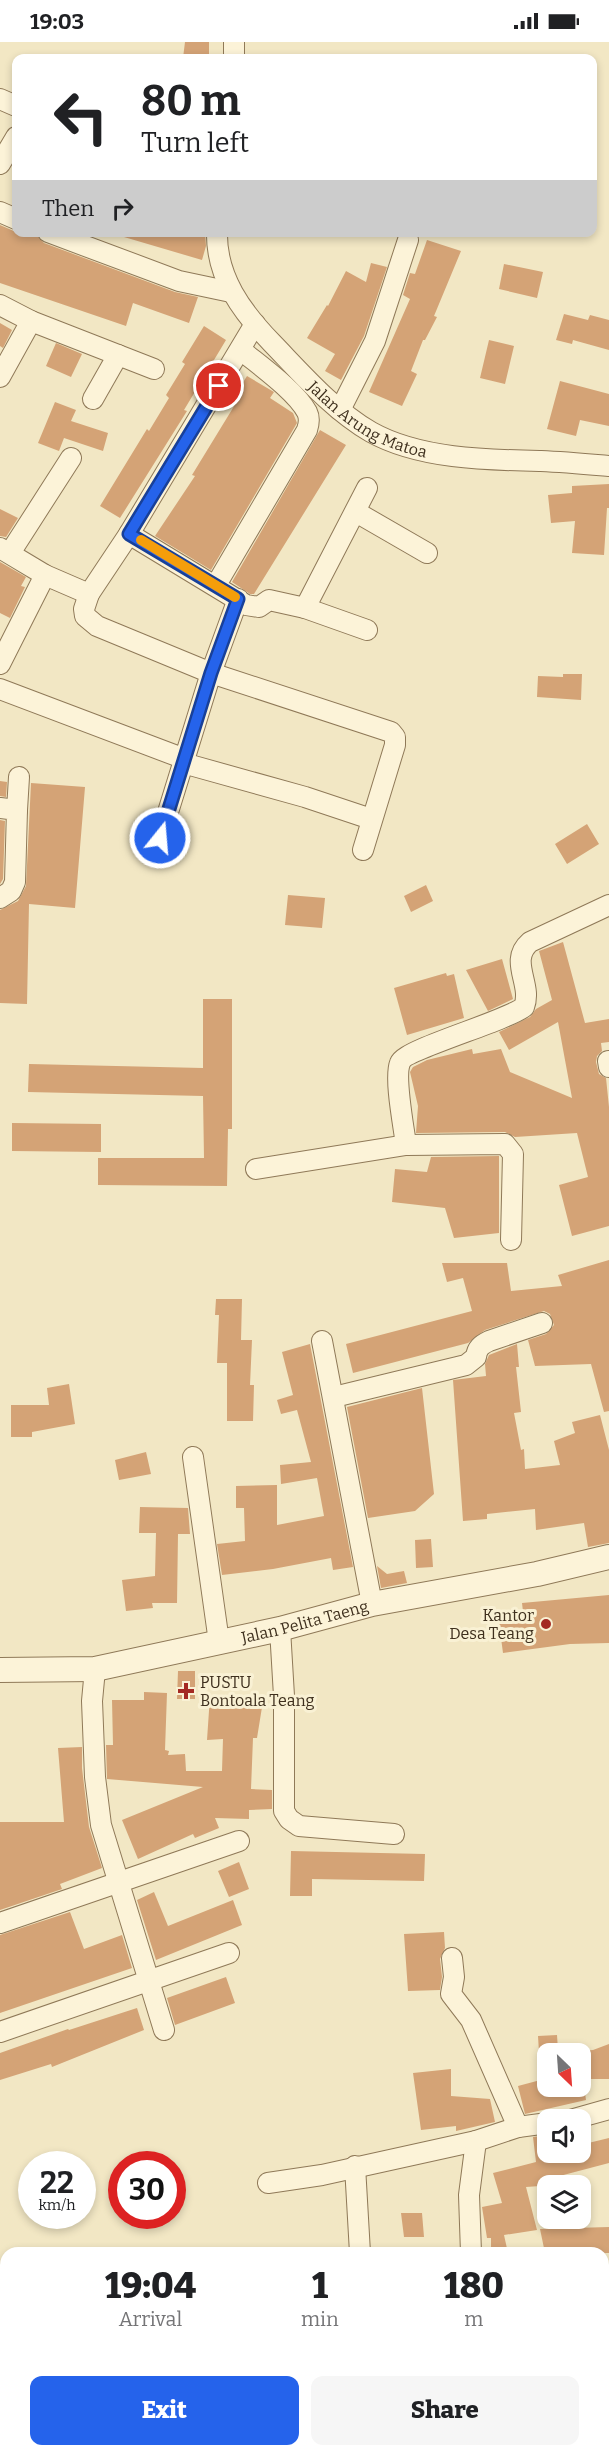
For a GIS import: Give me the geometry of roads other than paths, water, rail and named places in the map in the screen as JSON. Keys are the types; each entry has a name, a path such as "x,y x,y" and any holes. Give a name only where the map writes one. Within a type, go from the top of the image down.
{"street":[{"path":"0,164 12,144"},
{"path":"61,237 179,281 231,292"},
{"name":"Jalan Arung Matoa","path":"217,237 219,265 231,292 255,324 340,410 372,432 410,447 467,458 609,466"},
{"path":"340,410 375,341 408,240"},
{"path":"0,304 32,321 154,369"},
{"path":"0,377 32,321"},
{"path":"255,324 129,534 89,594 84,609 85,616 89,621 211,673 391,732 395,737 395,745 363,850"},
{"path":"216,585 309,423 307,412 301,403 241,350"},
{"path":"93,399 118,355"},
{"path":"70,458 5,550 45,574 89,594"},
{"path":"305,608 367,488"},
{"path":"356,512 427,553"},
{"path":"129,534 255,607 269,600 305,608 367,630"},
{"path":"0,664 45,574"},
{"path":"160,838 211,673 238,599"},
{"path":"0,689 184,761 371,819"},
{"path":"0,898 11,891 15,882 9,809 19,777"},
{"path":"406,1145 399,1083 401,1060 418,1050 474,1030 524,1007 526,993 520,958 522,949 530,942 609,905"},
{"path":"256,1169 406,1145 505,1144 513,1154 511,1240"},
{"path":"334,1397 466,1365 476,1357 477,1350 489,1341 542,1323"},
{"path":"322,1341 372,1604"},
{"path":"193,1457 219,1642"},
{"name":"Jalan Pelita Taeng","path":"0,1670 95,1669 280,1629 372,1604 537,1574 609,1557"},
{"path":"280,1629 285,1696 284,1811 299,1826 393,1834"},
{"path":"95,1669 92,1701 95,1777 101,1825 164,2030"},
{"path":"0,1923 239,1841"},
{"path":"0,2032 229,1953"},
{"path":"452,1958 454,1977 451,1994 471,2020 518,2127"},
{"path":"591,2114 609,2109"},
{"path":"268,2183 322,2175 476,2141 518,2127 537,2124"},
{"path":"471,2247 469,2195 476,2141"},
{"path":"355,2166 360,2247"}],"place":[{"name":"Kantor Desa Teang","path":"546,1624"},
{"name":"PUSTU Bontoala Teang","path":"186,1691"}]}
